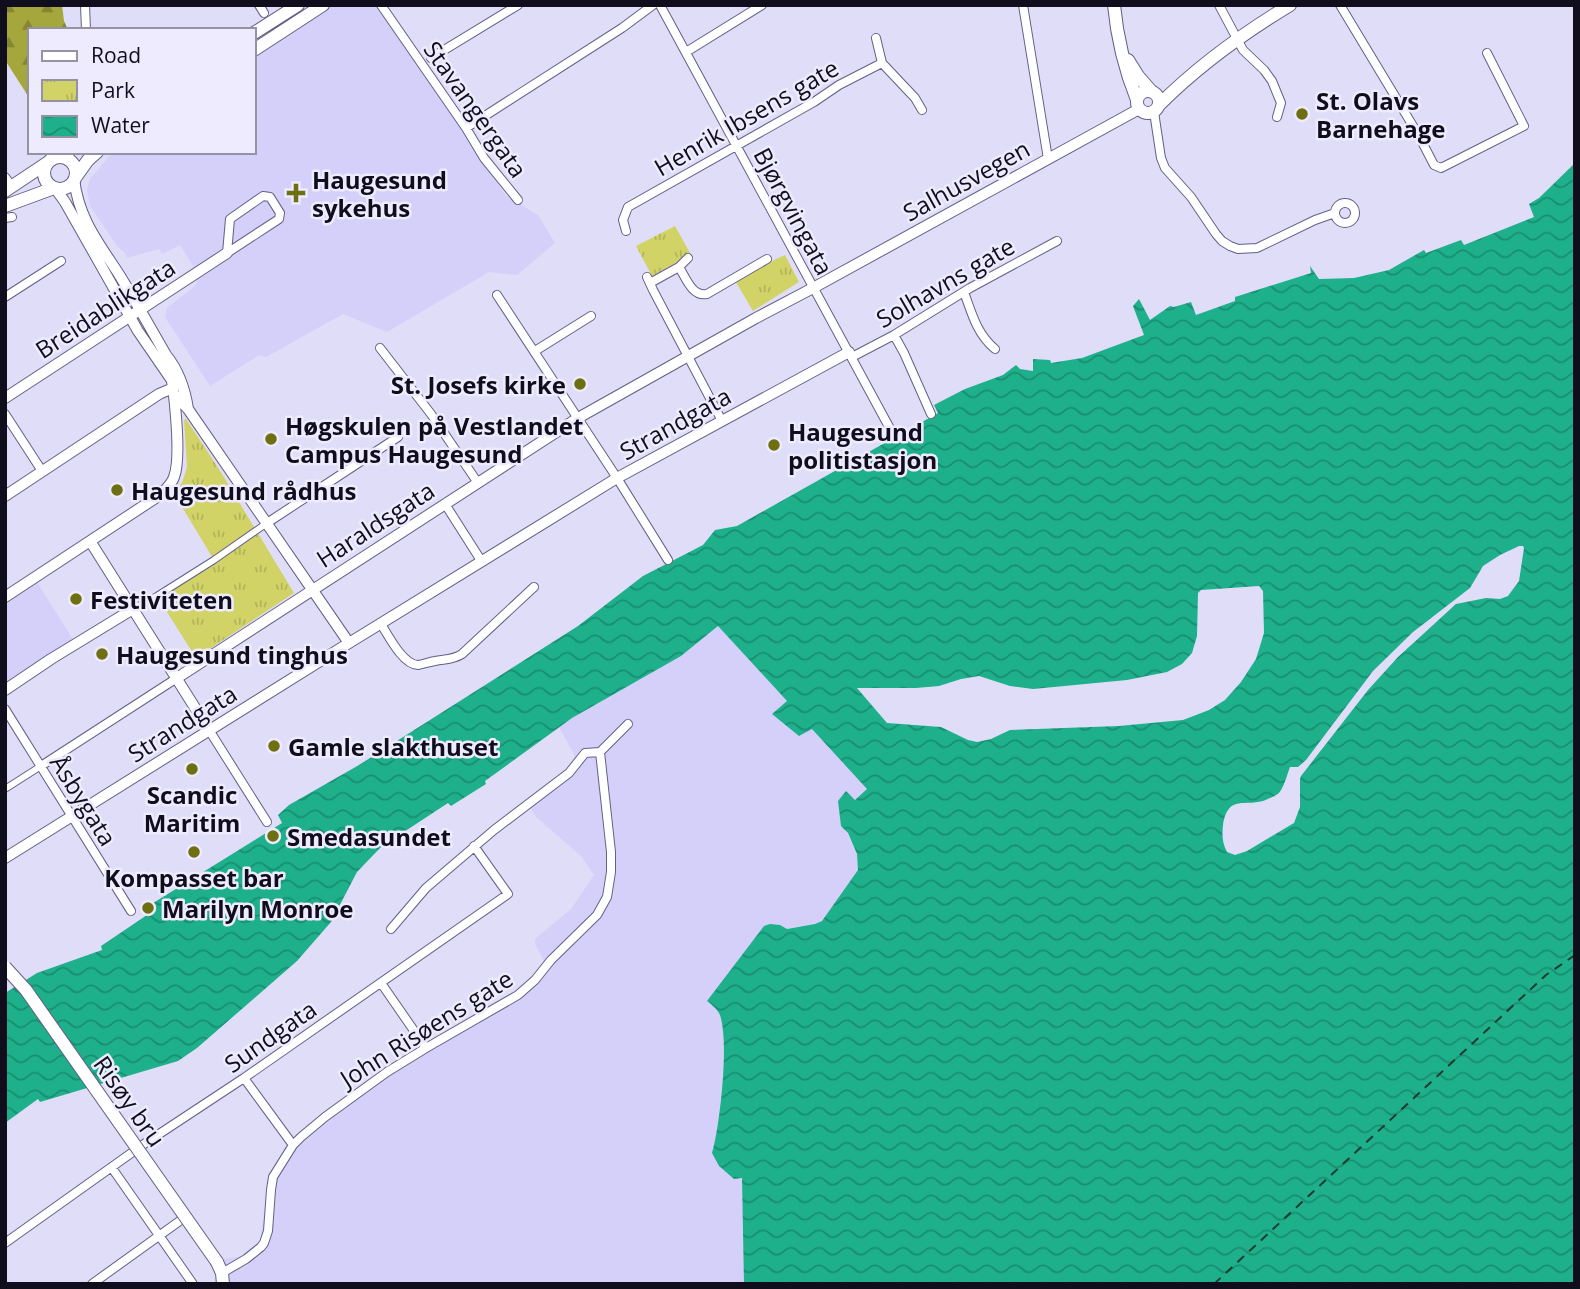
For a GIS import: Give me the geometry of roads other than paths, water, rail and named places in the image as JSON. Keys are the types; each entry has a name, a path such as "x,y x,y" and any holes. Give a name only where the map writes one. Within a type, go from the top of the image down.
{"main road":[{"path":"256,32 298,5"},
{"path":"256,49 323,5"},
{"path":"1114,5 1129,80 1138,104 1148,113 1154,100 1237,39 1290,5"},
{"path":"1123,51 1154,100"},
{"path":"1138,104 1142,93 1154,100"},
{"path":"7,214 55,188 66,187 95,154"},
{"path":"6,183 61,156 75,166 75,179"},
{"path":"55,188 45,180 44,168 56,157"},
{"name":"Risøy bru","path":"5,967 34,1001 221,1273"}],"street":[{"path":"85,5 86,28"},
{"name":"Stavangergata","path":"381,5 484,158 518,200"},
{"path":"431,58 518,5"},
{"path":"466,128 622,28 653,5"},
{"name":"Bjørgvingata","path":"660,5 894,436"},
{"path":"686,52 762,5"},
{"path":"1023,5 1048,159"},
{"path":"1219,5 1243,50 1272,81 1281,103 1277,117"},
{"path":"1340,5 1434,165 1441,168 1524,125 1487,53"},
{"path":"876,38 882,64 909,91 922,110"},
{"name":"Henrik Ibsens gate","path":"626,231 623,220 628,207 814,102 839,85 882,64"},
{"path":"1154,100 1161,158 1165,168 1191,197 1216,234 1230,246 1238,249 1256,248 1335,213"},
{"name":"Salhusvegen","path":"813,288 1048,159 1138,104"},
{"path":"75,179 77,200 84,219 135,313 138,331 173,387 349,643"},
{"path":"55,188 135,313 175,366 186,395 188,409"},
{"name":"Breidablikgata","path":"5,398 135,313 227,253 279,219 280,213 270,197 263,196 230,219 227,253"},
{"name":"Solhavns gate","path":"850,355 894,335 1057,240"},
{"path":"688,258 679,267 648,280 722,421"},
{"path":"679,267 695,292 701,295 767,259"},
{"path":"5,297 61,261"},
{"name":"Haraldsgata","path":"5,789 578,418 813,288"},
{"path":"964,292 976,327 995,349"},
{"path":"498,295 668,560"},
{"path":"535,351 592,316"},
{"path":"894,335 931,414"},
{"path":"380,348 431,414 478,483"},
{"path":"5,597 160,495 174,479 177,467 173,387 166,355"},
{"name":"Strandgata","path":"5,858 617,478 850,355"},
{"path":"5,496 173,387"},
{"path":"5,414 42,471"},
{"path":"5,690 220,556 398,438"},
{"path":"445,504 482,562"},
{"path":"90,541 267,821"},
{"path":"381,624 403,657 411,664 448,660 462,654 534,587"},
{"name":"Åsbygata","path":"5,709 131,911"},
{"path":"391,929 426,888 474,846 569,773 585,753 600,752 628,723"},
{"name":"John Risøens gate","path":"221,1273 246,1259 264,1243 268,1231 274,1177 293,1145 301,1137 387,1072 518,996 597,915 607,897 611,872 600,752"},
{"name":"Sundgata","path":"5,1243 144,1144 244,1078 508,894 474,846"},
{"path":"381,983 426,1048"},
{"path":"244,1078 293,1145"},
{"path":"112,1168 193,1284"},
{"path":"92,1284 181,1220"}],"water":[{"path":"1575,163 1575,1284 744,1284 742,1178 734,1179 719,1166 712,1153 721,1103 724,1041 719,1013 707,1001 764,926 780,925 787,929 822,921 858,870 857,854 848,833 841,826 838,801 846,791 855,800 867,789 812,729 799,736 772,714 787,701 718,626 681,656 572,718 485,781 486,784 451,806 448,803 381,847 357,872 331,922 297,961 197,1048 178,1061 40,1102 38,1099 5,1123 5,993 37,973 102,950 101,946 153,911 150,905 282,823 278,815 289,805 359,765 578,626 643,576 703,545 715,530 737,526 938,413 934,405 965,389 1003,375 1016,365 1020,369 1033,371 1033,359 1050,360 1051,363 1082,358 1144,335 1133,306 1139,299 1150,320 1170,306 1191,302 1196,315 1235,301 1235,297 1311,273 1310,266 1319,279 1354,278 1389,270 1424,250 1426,253 1461,240 1464,245 1534,217 1529,204 1539,198","holes":["1519,546 1524,548 1519,581 1508,596 1456,604 1398,657 1368,690 1301,776 1300,807 1294,823 1247,851 1235,855 1227,852 1223,842 1223,829 1230,808 1240,803 1262,801 1279,793 1290,767 1298,767 1306,760 1373,671 1413,632 1470,588 1483,566","1259,586 1263,591 1264,633 1256,659 1225,700 1209,710 1183,720 1119,726 1010,730 977,742 941,727 887,723 857,688 939,686 979,676 1010,686 1033,689 1127,680 1167,672 1182,664 1192,653 1197,636 1198,593 1201,590"]}],"place":[{"name":"St. Olavs Barnehage","path":"1302,114"},
{"name":"Haugesund sykehus","path":"296,193"},
{"name":"St. Josefs kirke","path":"580,384"},
{"name":"Høgskulen på Vestlandet Campus Haugesund","path":"271,439"},
{"name":"Haugesund politistasjon","path":"774,445"},
{"name":"Haugesund rådhus","path":"117,490"},
{"name":"Festiviteten","path":"76,599"},
{"name":"Haugesund tinghus","path":"102,654"},
{"name":"Gamle slakthuset","path":"274,746"},
{"name":"Scandic Maritim","path":"192,769"},
{"name":"Smedasundet","path":"273,836"},
{"name":"Kompasset bar","path":"194,852"},
{"name":"Marilyn Monroe","path":"148,908"}]}
